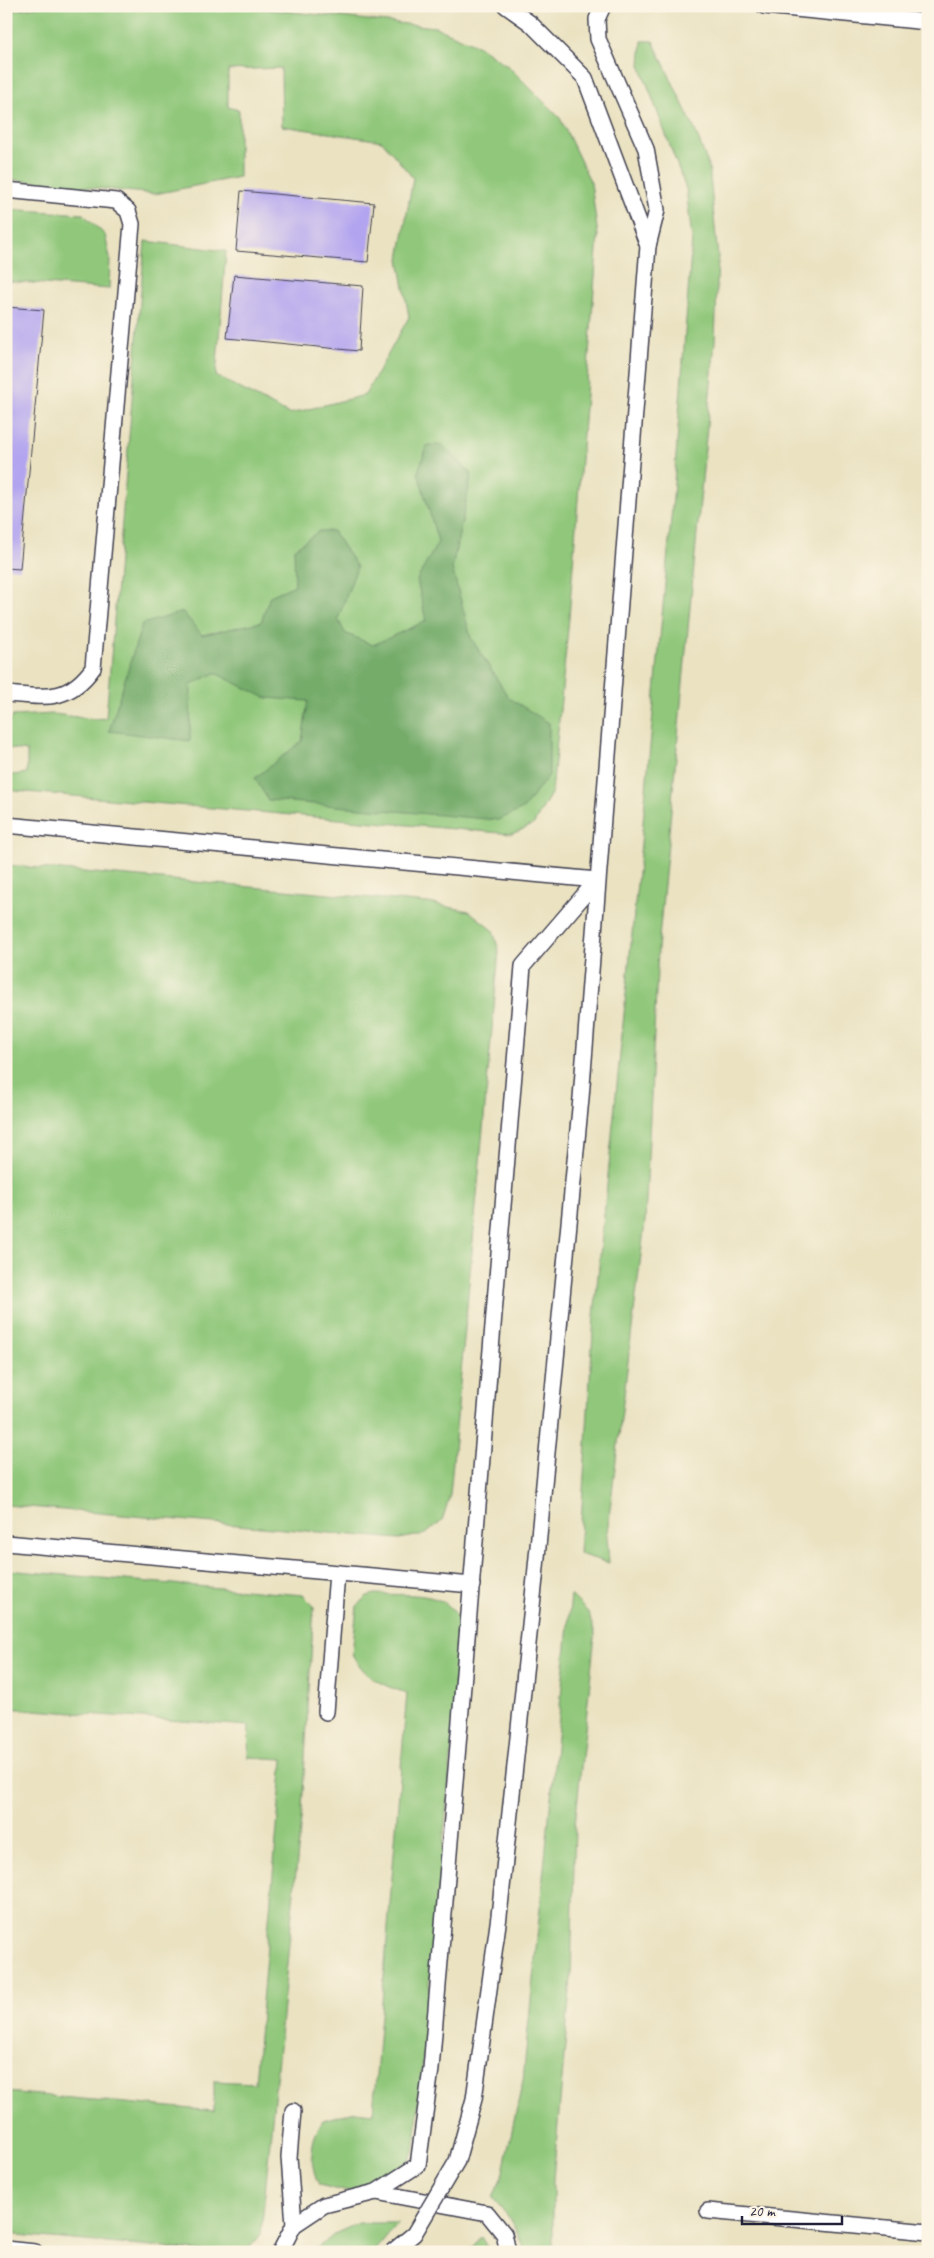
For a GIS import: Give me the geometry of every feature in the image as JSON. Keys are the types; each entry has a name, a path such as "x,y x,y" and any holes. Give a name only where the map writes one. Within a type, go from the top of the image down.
{"lane":[{"path":"506,6 530,23 585,78 648,246"},
{"path":"392,2252 414,2234 456,2162 474,2099 499,1916 535,1578 581,1098 648,246 657,210 646,149 598,39 597,19 603,6"},
{"path":"764,6 928,22"},
{"path":"6,190 116,202 128,211 132,224 93,668 77,686 63,694 47,698 6,694"},
{"path":"6,825 597,880"},
{"path":"280,2252 294,2225 324,2204 376,2192 418,2165 431,2069 524,966 597,880"},
{"path":"6,1543 472,1585"},
{"path":"326,1712 337,1573"},
{"path":"293,2111 290,2156 294,2225"},
{"path":"376,2192 486,2213 504,2234 508,2252"},
{"path":"708,2211 928,2232"},
{"path":"6,2249 35,2252"}],"green space":[{"path":"40,6 235,6 435,27 479,46 509,67 560,118 591,183 598,236 569,618 552,792 533,825 512,834 15,791 6,784 6,776 27,773 27,751 6,748 6,727 13,716 54,714 92,719 106,718 145,241 226,251 216,376 289,414 365,395 409,317 399,259 413,178 382,141 282,126 281,68 228,70 228,107 239,110 239,177 155,194 6,179 6,12"},
{"path":"642,41 653,41 695,130 709,167 718,257 715,341 658,949 645,1222 607,1534 609,1563 579,1554 594,1316 673,497 692,238 686,189 640,65"},
{"path":"6,209 83,214 105,235 110,258 109,289 6,281"},
{"path":"427,445 442,445 472,474 452,568 471,638 509,698 549,723 549,775 523,809 498,820 268,800 255,778 302,741 308,701 266,698 215,673 191,685 190,741 109,731 142,624 183,612 202,635 261,622 270,596 295,585 294,549 319,531 333,531 357,567 338,619 345,633 373,645 426,621 417,580 438,542 418,472"},
{"path":"6,865 428,903 469,911 493,930 499,951 450,1495 442,1521 426,1534 399,1539 6,1505"},
{"path":"6,1570 303,1595 314,1606 302,1809 261,2234 250,2247 239,2252 210,2252 6,2234 6,2092 214,2111 214,2081 255,2083 283,1759 248,1757 249,1726 6,1708"},
{"path":"375,1594 420,1596 434,1598 445,1603 454,1612 460,1624 462,1642 415,2144 410,2160 392,2176 371,2188 348,2192 319,2185 313,2169 312,2152 315,2136 323,2120 355,2111 373,2113 407,1693 375,1680 363,1669 352,1654 357,1606 367,1596"},
{"path":"571,1595 588,1612 595,1634 575,1825 571,1979 553,2179 553,2252 525,2252 512,2221 493,2198 502,2176 523,2080"},
{"path":"359,2223 398,2223 373,2252 312,2252 334,2234"},
{"path":"481,2237 490,2252 468,2252"}],"building":[{"path":"241,191 374,203 368,262 236,251"},
{"path":"234,275 363,286 359,351 227,338"},
{"path":"6,307 44,310 20,569 6,568"}]}
